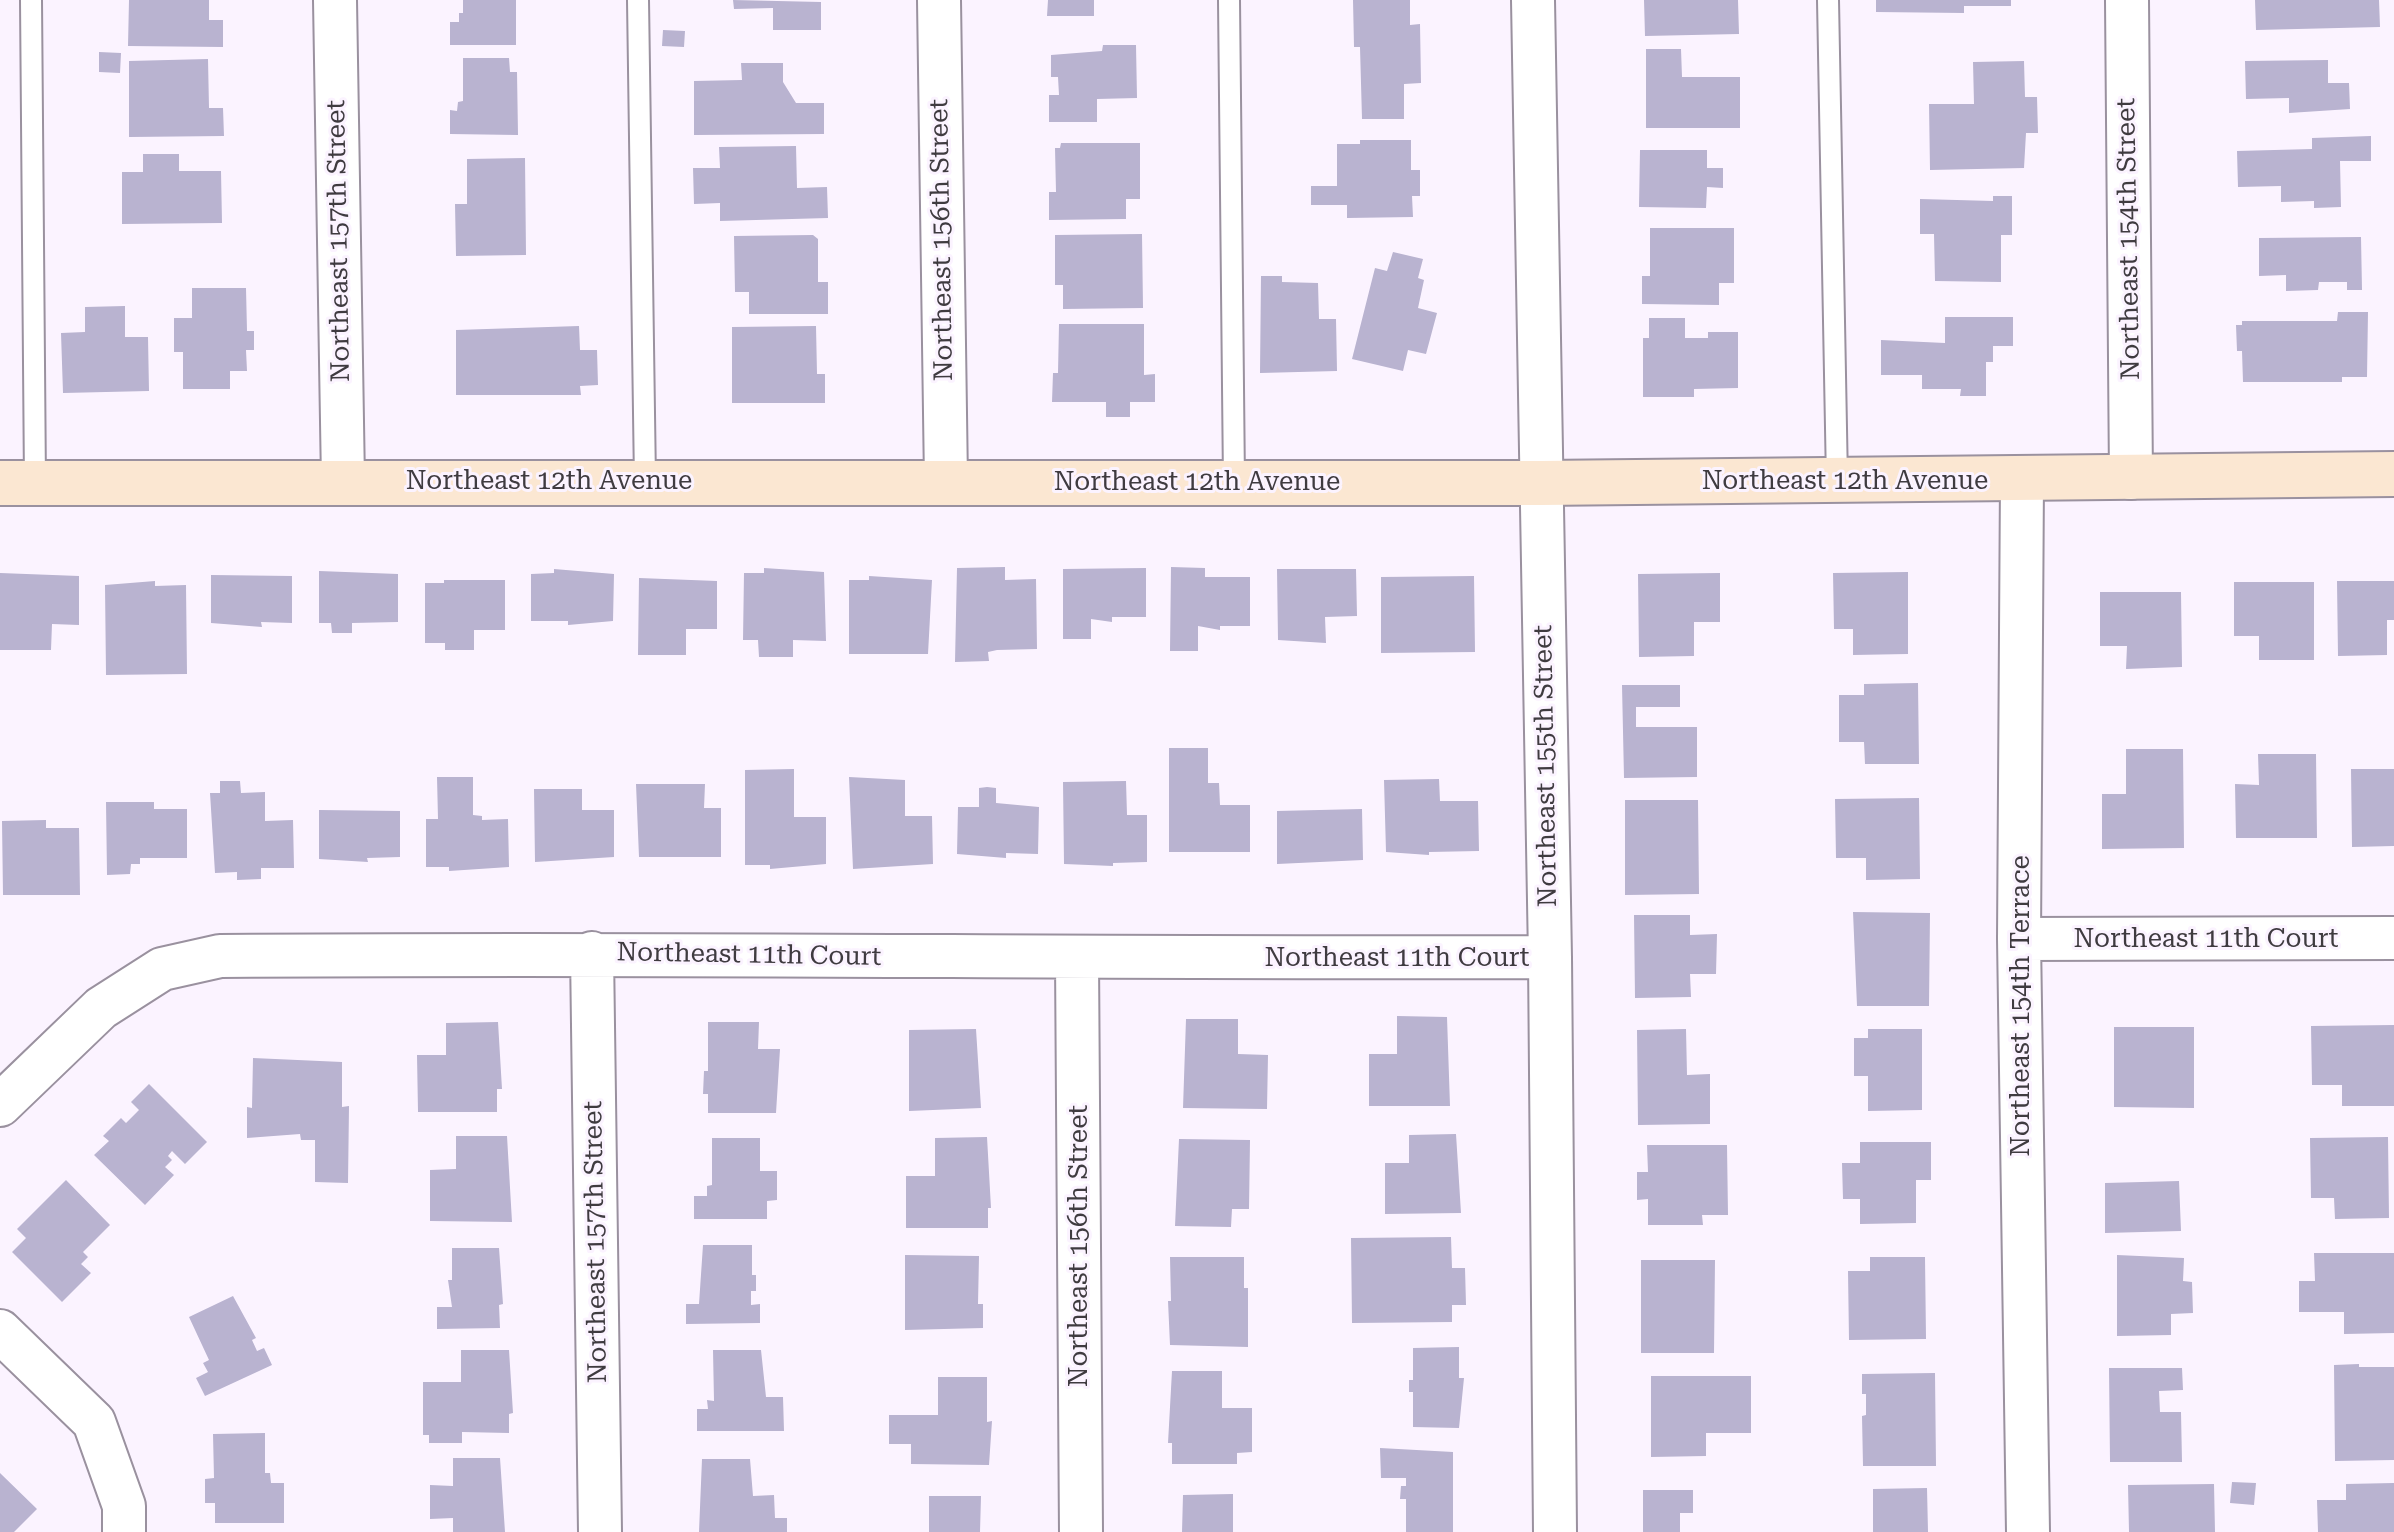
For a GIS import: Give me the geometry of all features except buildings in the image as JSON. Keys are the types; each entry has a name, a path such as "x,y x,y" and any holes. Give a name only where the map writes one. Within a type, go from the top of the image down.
{"street":[{"name":"Northeast 157th Street","path":"335,0 343,481"},
{"name":"Northeast 156th Street","path":"939,0 946,481"},
{"name":"Northeast 155th Street","path":"1533,0 1550,957 1555,1532"},
{"name":"Northeast 154th Street","path":"2127,0 2131,478"},
{"name":"Northeast 12th Avenue","path":"18,483 1541,483 2394,474"},
{"name":"Northeast 154th Terrace","path":"2022,479 2019,939 2028,1532"},
{"name":"Northeast 11th Court","path":"2019,939 2394,938"},
{"name":"Northeast 157th Street","path":"592,953 600,1532"},
{"name":"Northeast 11th Court","path":"0,1105 101,1008 162,969 220,956 592,953 1077,959 1550,957"},
{"name":"Northeast 156th Street","path":"1077,959 1081,1532"},
{"path":"0,1331 94,1422 124,1506 124,1532"}],"lane":[{"path":"18,483 31,0"},
{"path":"638,0 645,481"},
{"path":"1229,0 1234,482"},
{"path":"1828,0 1837,481"}]}
